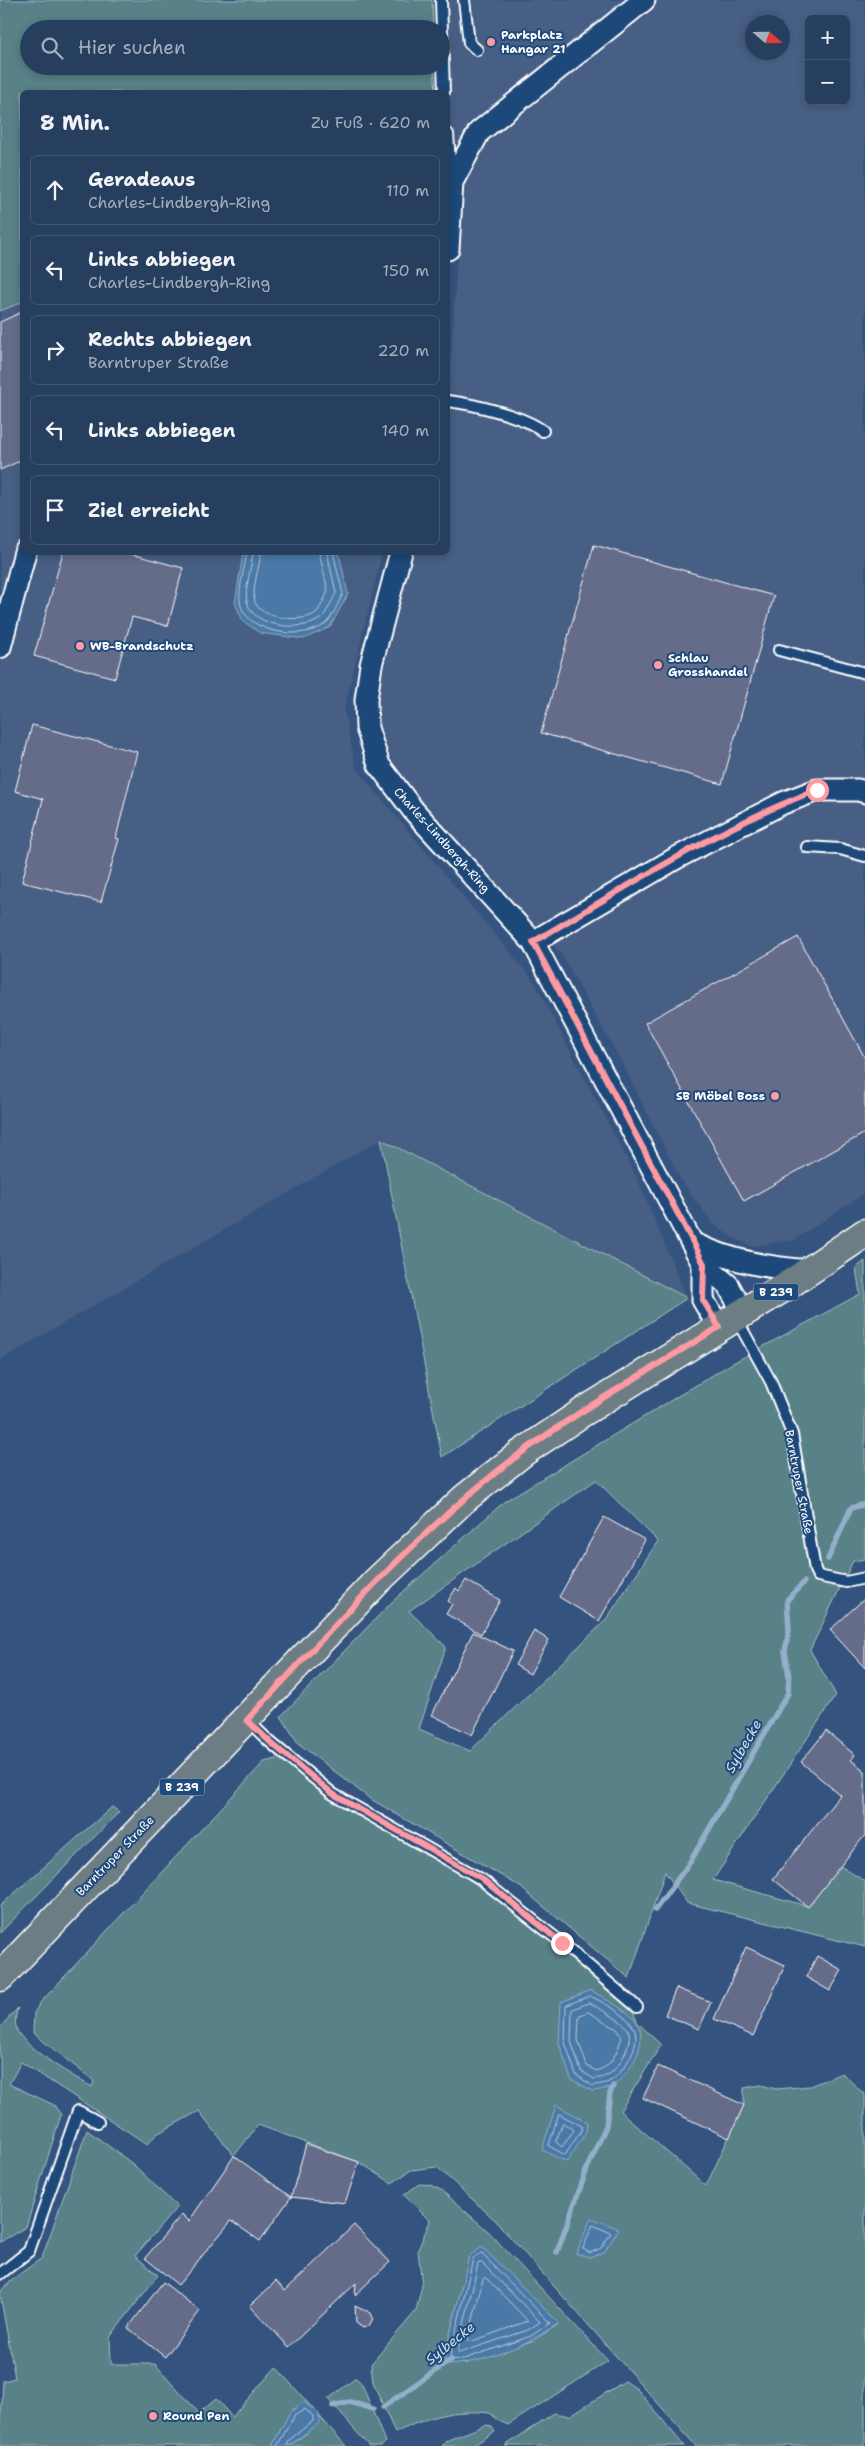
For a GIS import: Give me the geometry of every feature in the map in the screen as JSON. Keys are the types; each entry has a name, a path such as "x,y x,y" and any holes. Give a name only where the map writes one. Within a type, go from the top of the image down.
{"main road":[{"name":"Barntruper Straße","path":"0,1977 377,1582 464,1500 522,1453 642,1373 809,1271 865,1233"}],"street":[{"path":"450,216 452,182 478,132 644,0"},
{"path":"0,647 24,555"},
{"name":"Charles-Lindbergh-Ring","path":"399,555 371,664 366,700 367,728 372,747 389,781 533,942 704,1264 728,1286 732,1319"},
{"path":"533,942 678,857 783,803 817,790 858,790 865,792"},
{"path":"694,1244 723,1257 752,1264 809,1271"},
{"name":"Charles-Lindbergh-Ring","path":"704,1264 703,1300 732,1319"}],"lane":[{"path":"441,0 442,20"},
{"path":"464,0 465,25 469,43 477,50"},
{"path":"443,75 444,90"},
{"path":"450,158 452,182"},
{"path":"450,401 461,402 533,423 544,431"},
{"path":"779,650 865,673"},
{"path":"807,847 840,849 865,856"},
{"name":"Barntruper Straße","path":"732,1319 771,1382 792,1434 815,1570 818,1576 846,1582 865,1578"},
{"path":"247,1720 270,1742 333,1794 481,1878 562,1943 637,2007"},
{"path":"0,2274 29,2251 78,2111 98,2122"}],"shaded area":[{"path":"432,0 865,0 865,1193 794,1240 752,1246 733,1238 713,1224 682,1182 622,1063 561,954 423,805 397,771 378,723 376,703 411,555 450,555 450,373 461,196 450,149 450,90 436,90 434,75 450,75 450,20 433,20"},
{"path":"20,303 20,555 382,555 344,710 356,768 533,980 638,1180 687,1298 381,1139 0,1360 0,311"}],"green space":[{"path":"0,0 432,0 433,20 20,20 20,75 435,75 436,90 20,90 20,303 0,311"},
{"path":"381,1139 687,1298 442,1457"},
{"path":"865,1261 865,1559 853,1561 810,1650 836,1695 713,1880 807,1906 840,1866 865,1881 865,1947 687,1903 665,1872 629,1978 519,1886 369,1798 298,1743 281,1716 393,1601 505,1501 731,1364 860,1294 856,1268","holes":["596,1480 658,1541 606,1620 470,1751 419,1729 446,1647 409,1611"]},
{"path":"277,1759 286,1761 343,1807 449,1865 526,1921 633,2012 638,2023 661,2045 620,2111 706,2186 744,2105 744,2088 761,2085 776,2089 810,2086 842,2073 865,2095 865,2446 696,2446 495,2220 437,2167 411,2170 392,2183 359,2162 258,2125 234,2156 199,2111 157,2134 147,2144 21,2062 9,2084 54,2105 61,2115 26,2227 0,2242 0,2027 18,2008 16,2028 25,2041 53,2063 92,2087 94,2081 33,2033 34,2013 40,2003 264,1762"},
{"path":"112,1807 119,1812 0,1933 0,1906"},
{"path":"87,2130 134,2165 177,2207 135,2256 158,2275 110,2337 111,2364 155,2364 199,2413 216,2399 232,2417 276,2367 346,2446 289,2446 307,2433 282,2427 272,2446 0,2446 3,2381 15,2378 0,2294 10,2281 42,2258"},
{"path":"419,2184 430,2185 441,2190 489,2232 608,2361 508,2425 499,2421 490,2413 464,2412 430,2418 395,2433 373,2382 371,2364 416,2311 422,2285 418,2250 430,2221 404,2195","holes":["482,2247 559,2324 534,2340 464,2364 445,2355 462,2285"]},
{"path":"356,2378 362,2384 385,2442 380,2446 369,2446 328,2399"},
{"path":"625,2381 637,2389 684,2446 505,2446 554,2413 569,2416"},
{"path":"486,2425 491,2426 495,2432 472,2446 442,2446 448,2440"}],"water":[{"path":"243,555 338,555 340,558 348,594 330,627 304,639 260,633 243,621 235,603"},
{"path":"591,1990 635,2019 638,2024 641,2040 636,2058 620,2080 604,2089 592,2091 571,2079 559,2043 561,2002"},
{"path":"556,2105 587,2122 586,2132 567,2162 542,2150"},
{"path":"591,2218 619,2229 604,2252 590,2258 576,2254"},
{"path":"482,2247 559,2323 533,2339 505,2352 475,2361 445,2365 445,2355 469,2256"},
{"path":"304,2402 319,2414 319,2423 289,2446 272,2446 290,2412"}],"building":[{"path":"20,313 20,461 0,470 0,322"},
{"name":"Schlau Grosshandel","path":"594,545 774,596 722,784 541,733"},
{"path":"62,555 135,555 183,568 168,626 132,617 115,678 34,656"},
{"path":"32,725 137,752 116,838 119,839 101,902 22,882 43,799 15,791"},
{"name":"SB Möbel Boss","path":"798,937 865,1058 865,1133 744,1201 645,1023"},
{"path":"604,1517 645,1540 599,1621 559,1597"},
{"path":"466,1580 500,1600 481,1634 446,1614 452,1604 448,1601 456,1588 459,1591"},
{"path":"865,1598 865,1668 830,1630"},
{"path":"534,1631 549,1640 530,1674 515,1665"},
{"path":"473,1632 513,1651 472,1735 432,1715"},
{"path":"826,1731 855,1755 851,1760 865,1771 865,1835 808,1907 773,1879 840,1795 801,1762"},
{"path":"746,1947 785,1965 753,2036 714,2019"},
{"path":"817,1956 842,1970 830,1991 806,1977"},
{"path":"676,1988 711,2002 699,2029 665,2015"},
{"path":"658,2066 744,2105 729,2138 643,2098"},
{"path":"306,2144 359,2162 345,2203 291,2197"},
{"path":"234,2156 291,2197 260,2241 231,2221 178,2285 145,2258 182,2214 189,2221"},
{"path":"354,2225 390,2262 355,2295 356,2283 289,2347 250,2306 276,2281 285,2291"},
{"path":"163,2282 200,2311 165,2357 128,2328"},
{"path":"355,2305 371,2313 373,2318 369,2326 363,2328 356,2323"}],"waterway":[{"name":"Sylbecke","path":"828,1559 851,1508 865,1504"},
{"name":"Sylbecke","path":"655,1910 690,1862 788,1693 789,1677 785,1651 789,1630 787,1600 804,1582"},
{"name":"Sylbecke","path":"557,2252 588,2166 606,2126 610,2093 613,2086"},
{"name":"Sylbecke","path":"383,2407 451,2360"},
{"name":"Sylbecke","path":"333,2406 350,2402 373,2409"}],"place":[{"name":"Parkplatz Hangar 21","path":"491,42"},
{"name":"WB-Brandschutz","path":"80,646"},
{"name":"Schlau Grosshandel","path":"658,665"},
{"name":"SB Möbel Boss","path":"775,1096"},
{"name":"Round Pen","path":"153,2416"}],"route":[{"path":"562,1943 481,1878 333,1794 270,1742 247,1720 377,1582 464,1500 522,1453 642,1373 719,1327 703,1300 704,1264 533,942 678,857 783,803 817,790"}]}
